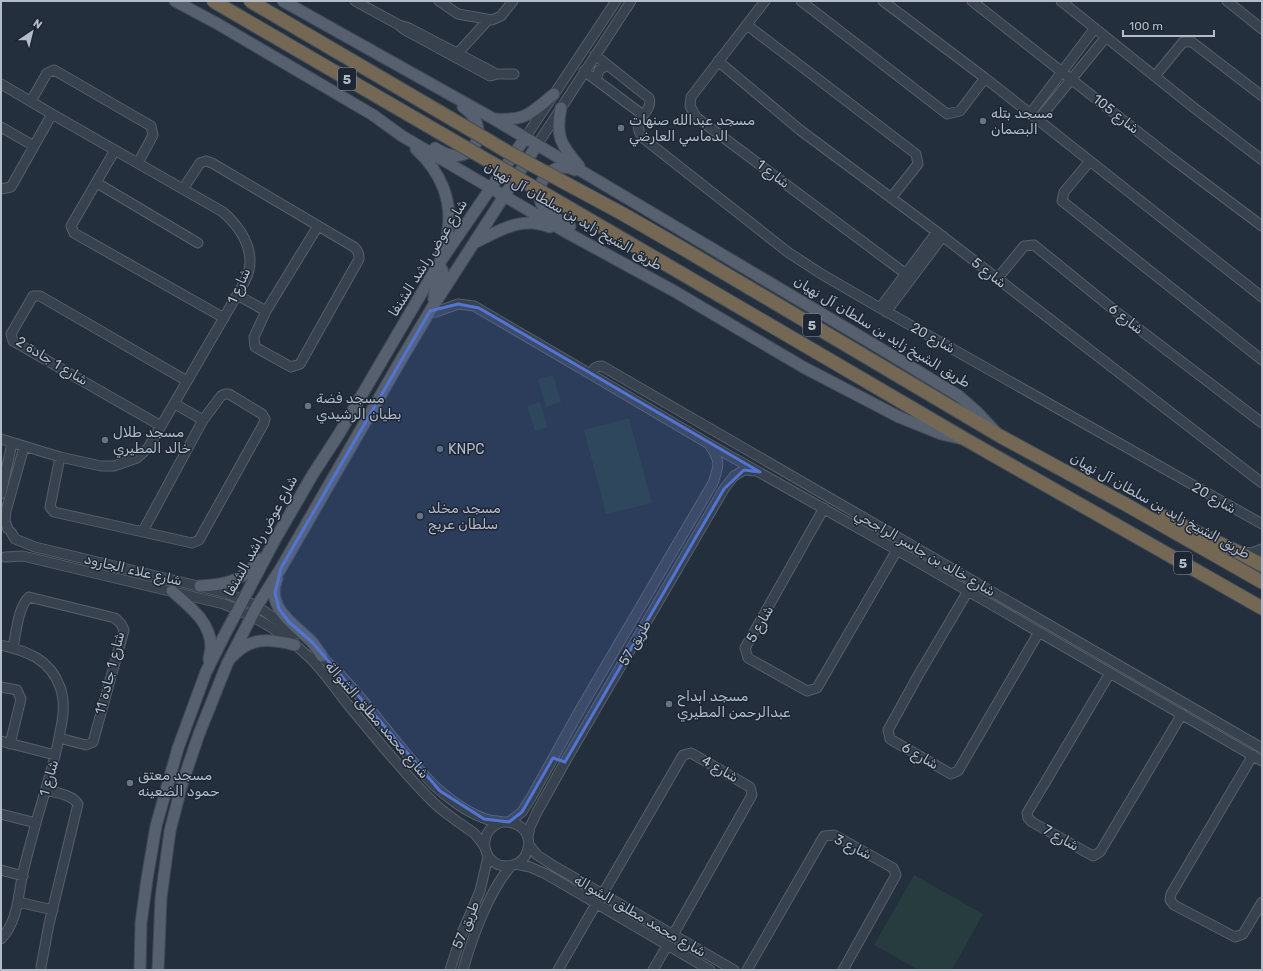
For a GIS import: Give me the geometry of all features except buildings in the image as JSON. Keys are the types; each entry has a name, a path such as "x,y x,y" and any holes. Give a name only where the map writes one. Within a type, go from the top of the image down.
{"highway":[{"name":"طريق الشيخ زايد بن سلطان آل نهيان","path":"213,1 965,440 1262,608"},
{"name":"طريق الشيخ زايد بن سلطان آل نهيان","path":"250,1 506,151 623,214 1000,436 1125,504 1262,582"},
{"path":"1125,504 1165,517 1262,565"}],"main road":[{"name":"طريق الشيخ زايد بن سلطان آل نهيان","path":"175,1 218,24 373,115 402,136 490,188 564,231 674,291 803,367 880,408 941,434 965,440"},
{"name":"طريق الشيخ زايد بن سلطان آل نهيان","path":"283,1 492,118 959,396 1000,436"},
{"path":"373,115 450,155 467,152 473,147 477,140 479,126 470,112 397,65"},
{"path":"492,118 508,120 519,119 536,109 554,94"},
{"path":"561,108 558,122 559,136 565,149 585,173"},
{"path":"402,136 423,155 434,169 442,182 446,193 448,212 447,235 438,265 443,269 444,273 435,291 433,307"},
{"name":"شارع عوض راشد الشنفا","path":"140,970 141,923 156,826 178,748 206,672 276,538 313,474 339,434 438,265 525,138"},
{"path":"158,970 161,898 170,831 182,784 199,734 227,664 254,611 281,568 433,307 537,145"},
{"path":"674,291 547,211 540,200 539,193 542,181 553,170 563,168 572,169 697,240"},
{"path":"473,244 496,232 521,223 532,222 564,231"},
{"path":"313,512 320,493 348,440 347,435 344,433 339,434"},
{"path":"200,586 222,585 244,575 253,568 276,538"},
{"path":"281,568 275,587 279,609 289,622 312,642 322,656"},
{"path":"172,591 191,607 203,620 211,647 206,672"},
{"path":"227,664 241,648 255,642 274,640 295,645"}],"street":[{"path":"355,1 490,76 493,76 494,74 514,74"},
{"path":"439,1 458,14 488,20 495,20 501,16 513,1"},
{"path":"525,138 616,1"},
{"path":"537,145 628,1"},
{"name":"شارع 1","path":"765,1 691,97 690,106 696,117 906,274"},
{"path":"801,1 947,114 960,111 985,78"},
{"path":"883,1 985,78 1262,297"},
{"name":"شارع 105","path":"972,1 1262,226"},
{"path":"1061,1 1262,160"},
{"path":"1227,1 1262,29"},
{"path":"457,54 488,20"},
{"path":"399,25 409,28 493,72 494,74"},
{"path":"748,25 916,154 918,164 891,198"},
{"path":"1030,114 1096,28"},
{"path":"1038,120 1106,37"},
{"path":"1155,76 1183,42 1192,42 1262,96"},
{"name":"شارع 20","path":"595,55 650,98 650,105 639,120 638,128 640,135 789,253 883,310 1262,524"},
{"name":"شارع 5","path":"718,61 800,130 940,234 1262,484"},
{"path":"596,80 599,70 607,64"},
{"path":"31,101 46,73 54,70 151,126 152,135 138,163"},
{"path":"584,71 643,115"},
{"name":"شارع 1","path":"1,84 223,212 234,222 242,233 250,259 249,269 224,318 162,426 148,448 137,458 123,464 101,466 60,457 1,439"},
{"path":"1,189 11,187 52,114"},
{"path":"1,127 34,146"},
{"path":"115,150 71,226 74,233 224,318"},
{"path":"183,189 200,163 206,161 212,163 354,247 358,250 359,259 300,364 291,366 255,347 254,338 266,311 318,226"},
{"path":"1090,161 1064,192 1062,201 1262,360"},
{"path":"97,183 198,243"},
{"path":"883,310 906,274 940,234"},
{"path":"883,310 940,234"},
{"name":"شارع 6","path":"997,279 1024,246 1034,245 1114,310 1262,423"},
{"path":"237,295 266,311"},
{"name":"شارع 1 جادة 2","path":"162,426 13,341 11,334 33,296 40,296 187,381"},
{"name":"شارع خالد بن جاسر الراجحي","path":"433,307 436,312 458,304 474,306 709,444 824,508 1262,761"},
{"name":"شارع خالد بن جاسر الراجحي","path":"592,375 595,368 602,366 1262,748"},
{"path":"60,457 50,507 54,512 143,532 192,543 198,540 264,423 265,418 262,414 229,394 221,396 203,420 143,532"},
{"path":"174,404 203,420"},
{"path":"1,494 12,443"},
{"name":"طريق 57","path":"506,822 522,812 713,483 718,467 717,456 709,444"},
{"path":"3,558 11,551 13,544 5,521 6,511 24,447"},
{"name":"طريق 57","path":"528,841 530,827 537,812 724,489 734,476 744,470 760,472"},
{"path":"713,483 719,482 724,486 724,489"},
{"name":"شارع 5","path":"824,508 745,648 748,658 807,691 817,688 897,550"},
{"name":"شارع علاء الجارود","path":"7,529 15,539 35,547 227,593 241,605 254,611"},
{"path":"1238,552 1251,553 1262,549"},
{"name":"شارع علاء الجارود","path":"3,558 23,556 224,604 241,605"},
{"name":"شارع 6","path":"968,591 888,730 890,738 951,774 958,771 1039,632"},
{"name":"شارع 1 جادة 11","path":"13,648 21,609 29,597 115,618 121,624 124,630 93,742 86,745 59,738"},
{"name":"شارع محمد مطلق الشوالة","path":"254,611 268,626 309,657 417,785 436,804 474,833 484,846"},
{"name":"شارع محمد مطلق الشوالة","path":"254,611 288,627 322,656 440,791 454,802 484,819 492,822 506,822"},
{"path":"1067,648 1072,641 1072,638"},
{"name":"شارع 1","path":"1,645 24,651 39,659 49,668 56,677 61,688 62,700 62,716 59,738 22,876 18,902 9,929 1,939"},
{"path":"1083,658 1084,651 1090,648"},
{"name":"شارع 7","path":"1110,673 1027,813 1028,818 1032,822 1093,856 1100,852 1182,714"},
{"path":"1,687 17,690 21,699 6,743 55,755"},
{"path":"387,751 391,747 395,748 429,787 440,791"},
{"name":"شارع 4","path":"602,895 682,755 691,753 750,786 752,795 673,935"},
{"path":"1253,755 1171,894 1170,900 1174,906 1235,937 1243,934 1262,902"},
{"path":"555,756 557,761 562,763 565,762"},
{"path":"548,768 554,768 559,774"},
{"path":"41,967 48,930 78,804 70,797 45,790"},
{"path":"1,814 36,823"},
{"path":"506,822 516,824 522,828 528,841 525,856 514,865 498,865 488,857 484,846 485,838 489,830 495,825 506,822"},
{"name":"شارع 3","path":"747,970 824,836 834,835 892,868 896,875 843,970"},
{"name":"شارع محمد مطلق الشوالة","path":"528,841 537,855 548,863 734,970"},
{"name":"طريق 57","path":"450,970 462,933 480,891 488,857"},
{"name":"طريق 57","path":"463,970 470,948 491,896 504,874 514,865"},
{"name":"شارع محمد مطلق الشوالة","path":"514,865 530,867 546,874 710,970"},
{"path":"1,870 22,876"},
{"path":"18,902 53,910"},
{"path":"558,970 596,904"},
{"path":"653,970 667,946"}],"highlighted area":[{"path":"458,304 479,308 760,472 744,470 724,489 565,762 553,758 522,812 509,822 484,819 440,791 312,642 289,622 279,609 275,593 281,568 430,311"}],"green space":[{"path":"553,375 561,402 546,407 538,379"},
{"path":"540,402 548,427 535,431 527,406"},
{"path":"629,418 652,503 606,514 584,430"},
{"path":"914,875 983,914 952,970 919,970 874,945"}],"place":[{"name":"مسجد بتله البصمان","path":"983,121"},
{"name":"مسجد عبدالله صنهات الدماسي العارضي","path":"621,128"},
{"name":"مسجد فضة بطيان الرشيدي","path":"308,406"},
{"name":"مسجد طلال خالد المطيري","path":"105,440"},
{"name":"KNPC","path":"440,449"},
{"name":"مسجد مخلد سلطان عريج","path":"420,516"},
{"name":"مسجد ابداح عبدالرحمن المطيري","path":"669,704"},
{"name":"مسجد معتق حمود الضعينه","path":"130,783"}]}
